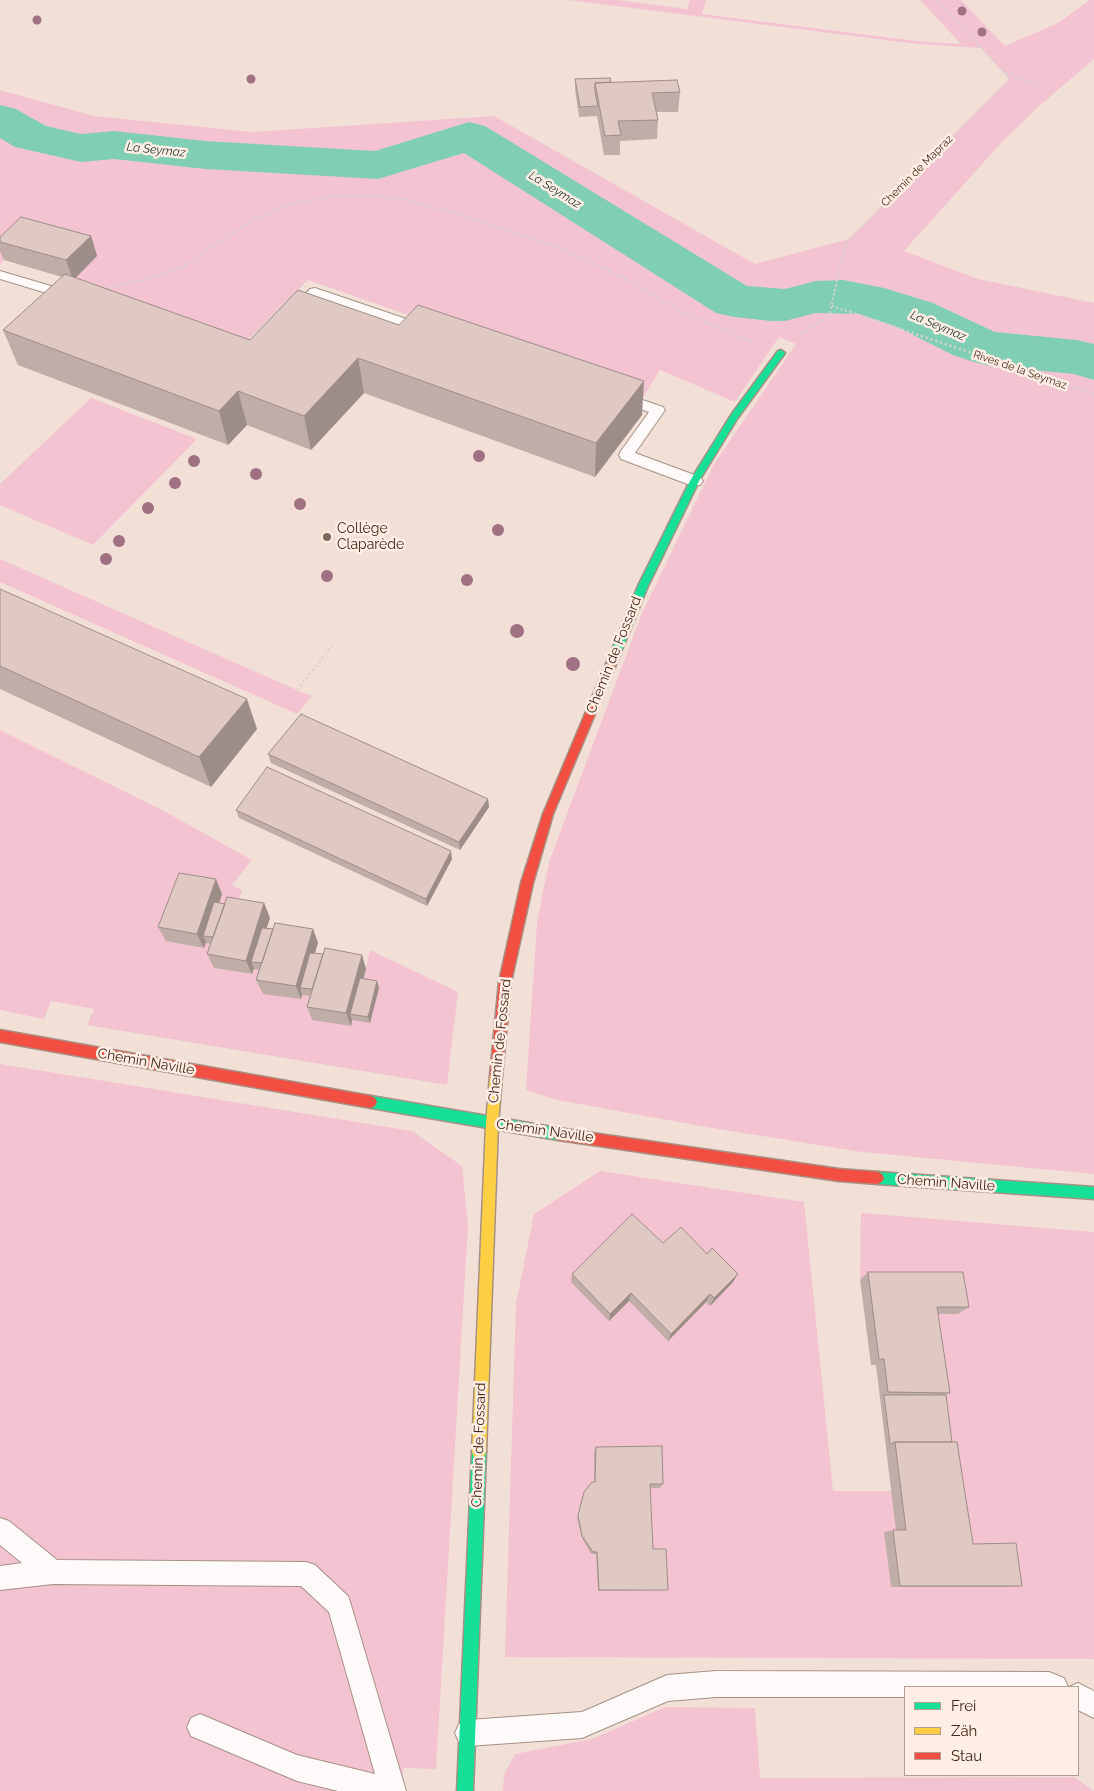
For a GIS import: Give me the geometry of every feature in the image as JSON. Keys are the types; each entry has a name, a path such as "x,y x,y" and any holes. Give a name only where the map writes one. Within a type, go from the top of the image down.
{"street":[{"name":"Chemin de Fossard","path":"465,1791 492,1124 505,982 527,883 548,814 642,586 695,481 734,417 781,353"},
{"name":"Chemin Naville","path":"0,1036 492,1124 839,1175 1094,1193"}],"lane":[{"path":"0,275 59,291 86,301"},
{"path":"282,326 315,292 436,333"},
{"path":"602,391 658,410 626,455 695,481"},
{"path":"0,1530 53,1572"},
{"path":"0,1578 53,1572 306,1574 339,1605 392,1791 297,1768 200,1727"},
{"path":"468,1733 582,1725 667,1688 706,1685 1052,1686"},
{"path":"1079,1697 1094,1705"}],"path":[{"path":"937,0 1004,72 1038,86"},
{"name":"Chemin de Mapraz","path":"781,353 800,334 830,315 838,289 843,252 849,239 1010,79 1004,72"},
{"path":"59,291 113,287 168,272 198,257 253,220 288,205 337,196 372,195 406,200 461,215 562,249 618,275 685,314 781,353"},
{"name":"Rives de la Seymaz","path":"832,306 1094,394"},
{"path":"297,690 332,646"}],"shaded area":[{"path":"569,0 617,0 687,9 690,0 706,0 702,14 916,41 961,44 920,0 961,0 1005,46 1058,23 1090,0 1094,0 1094,59 1038,107 1002,142 904,251 978,279 1094,303 1094,1174 862,1152 706,1127 557,1100 526,1090 537,922 549,862 642,613 714,464 796,344 779,337 735,402 660,370 643,397 308,280 241,347 67,287 97,256 4,260 0,265 0,90 94,116 252,132 494,116 755,264 849,239 1009,79 981,48 917,44"},
{"path":"91,398 197,439 93,545 0,505 0,484"},
{"path":"0,559 312,696 297,714 0,582"},
{"path":"0,730 164,811 252,860 232,885 242,890 214,968 252,974 254,969 270,971 302,995 319,997 362,985 370,950 458,992 447,1085 87,1025 94,1009 51,1001 44,1019 0,1010"},
{"path":"0,1064 412,1131 462,1166 468,1225 436,1769 404,1768 399,1791 0,1791"},
{"path":"600,1171 804,1202 833,1491 891,1491 883,1422 944,1422 928,1314 958,1314 953,1280 860,1280 861,1213 1094,1232 1094,1659 505,1657 516,1304 534,1214"},
{"path":"665,1707 755,1708 760,1778 1074,1777 1094,1791 503,1791 504,1775 515,1754 592,1739"}],"building":[{"path":"610,78 611,82 595,83 598,106 580,107 575,79"},
{"path":"677,80 680,92 652,93 658,120 618,121 621,135 605,136 595,83"},
{"path":"21,217 91,236 66,260 0,242 0,237"},
{"path":"65,274 250,340 298,290 399,325 418,305 644,381 596,443 358,358 304,416 238,391 219,411 3,330"},
{"path":"0,589 247,699 199,757 0,666"},
{"path":"301,714 488,799 459,842 268,754"},
{"path":"267,767 451,851 426,899 236,810"},
{"path":"179,873 216,879 197,934 158,927"},
{"path":"227,897 264,903 246,961 207,954"},
{"path":"214,902 225,904 213,937 203,936"},
{"path":"275,923 313,929 296,986 256,980"},
{"path":"262,928 273,929 262,963 251,962"},
{"path":"325,948 362,955 346,1013 307,1007"},
{"path":"310,953 323,954 312,989 300,988"},
{"path":"360,978 377,981 368,1017 350,1014"},
{"path":"632,1214 663,1243 681,1227 707,1254 712,1248 738,1274 714,1298 710,1294 671,1334 631,1293 610,1314 572,1274"},
{"path":"868,1272 963,1272 969,1307 937,1307 950,1393 888,1392 884,1359 879,1359"},
{"path":"884,1395 946,1395 952,1442 895,1442 890,1444"},
{"path":"895,1442 957,1442 973,1544 1016,1543 1022,1586 900,1586 893,1530 906,1530"},
{"path":"662,1446 663,1484 650,1484 653,1549 666,1549 668,1590 599,1590 597,1552 593,1552 582,1536 578,1515 584,1492 592,1482 595,1482 596,1447"}],"waterway":[{"name":"La Seymaz","path":"0,119 31,137 81,148 114,145 205,155 378,165 469,136 734,301 785,305 816,297 843,296 866,299 915,315 972,343 990,349 1077,357 1094,362"}],"traffic: fast":[{"path":"611,664 643,586 695,481 734,417 781,353"},
{"path":"371,1102 558,1134"},
{"path":"878,1178 1094,1193"},
{"path":"465,1791 479,1452"}],"traffic: slow":[{"path":"479,1452 492,1124 496,1076"}],"traffic: jam":[{"path":"496,1076 505,982 527,883 548,814 611,664"},
{"path":"0,1036 371,1102"},
{"path":"558,1134 839,1175 878,1178"}],"place":[{"name":"Collège Claparède","path":"327,537"}]}
